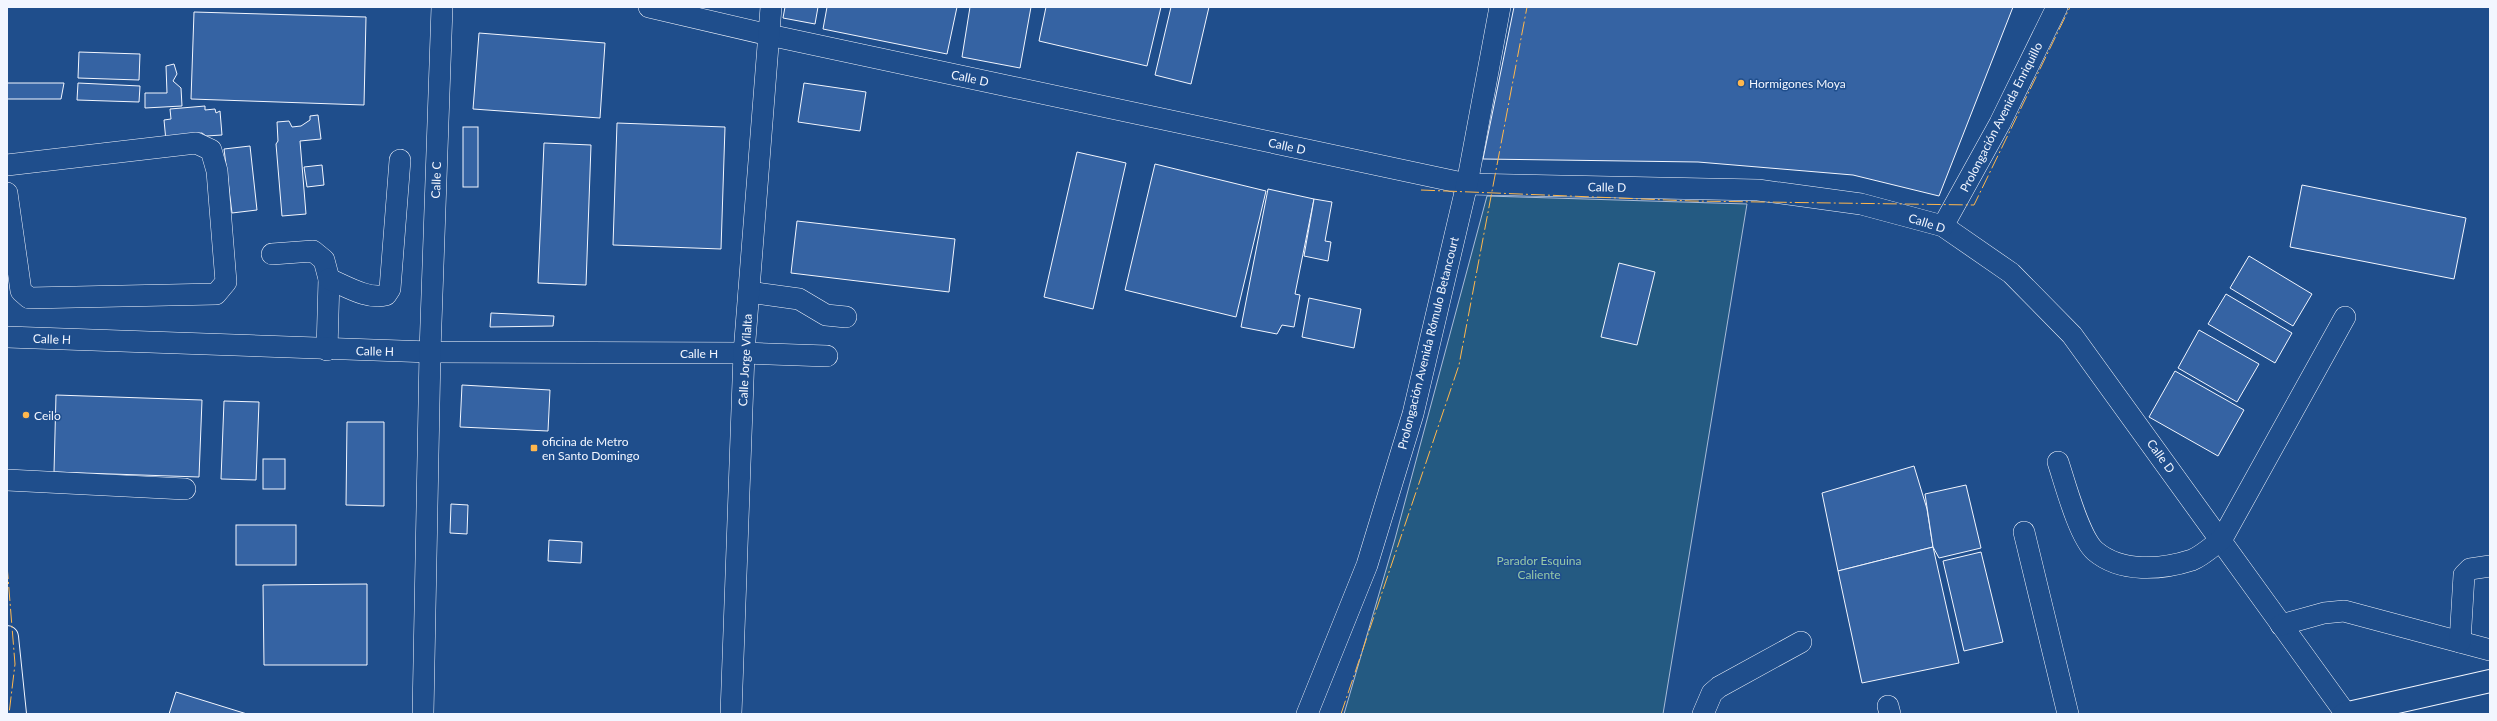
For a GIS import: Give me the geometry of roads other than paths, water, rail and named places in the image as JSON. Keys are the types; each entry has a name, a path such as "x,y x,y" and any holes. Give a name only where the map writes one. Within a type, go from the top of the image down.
{"main road":[{"path":"7,637 15,713"},
{"path":"2345,714 2490,681"}],"street":[{"name":"Calle C","path":"423,714 430,352 442,7"},
{"name":"Calle D","path":"649,7 769,35 1467,184 1758,190 1861,204 1943,226 2011,273 2072,335 2222,539 2345,714"},
{"name":"Calle Jorge Vilalta","path":"732,714 744,353 771,7"},
{"name":"Prolongación Avenida Rómulo Betancourt","path":"1307,714 1367,565 1413,414 1467,184 1500,7"},
{"name":"Prolongación Avenida Enriquillo","path":"1943,226 2000,123 2057,7"},
{"path":"7,165 196,143 211,150 218,171 226,282 216,294 28,298 21,291 7,193"},
{"path":"329,279 367,294 379,297 386,296 390,289 400,160"},
{"path":"272,254 313,251 324,260 329,279 327,350"},
{"path":"749,292 799,299 826,315 846,317"},
{"path":"2058,462 2076,519 2095,551 2123,567 2158,566 2193,560 2222,539 2345,317"},
{"name":"Calle H","path":"7,337 327,350 430,352 744,353 827,356"},
{"path":"7,480 185,489"},
{"path":"2024,532 2068,714"},
{"path":"2460,642 2464,575 2470,569 2490,566"},
{"path":"2281,625 2324,613 2344,611 2490,650"},
{"path":"1703,714 1712,693 1719,687 1801,642"}],"place":[{"name":"Hormigones Moya","path":"1741,83"},
{"name":"Ceilo","path":"26,415"},
{"name":"oficina de Metro en Santo Domingo","path":"534,448"}],"park label":[{"name":"Parador Esquina Caliente","path":"1539,567"}]}
